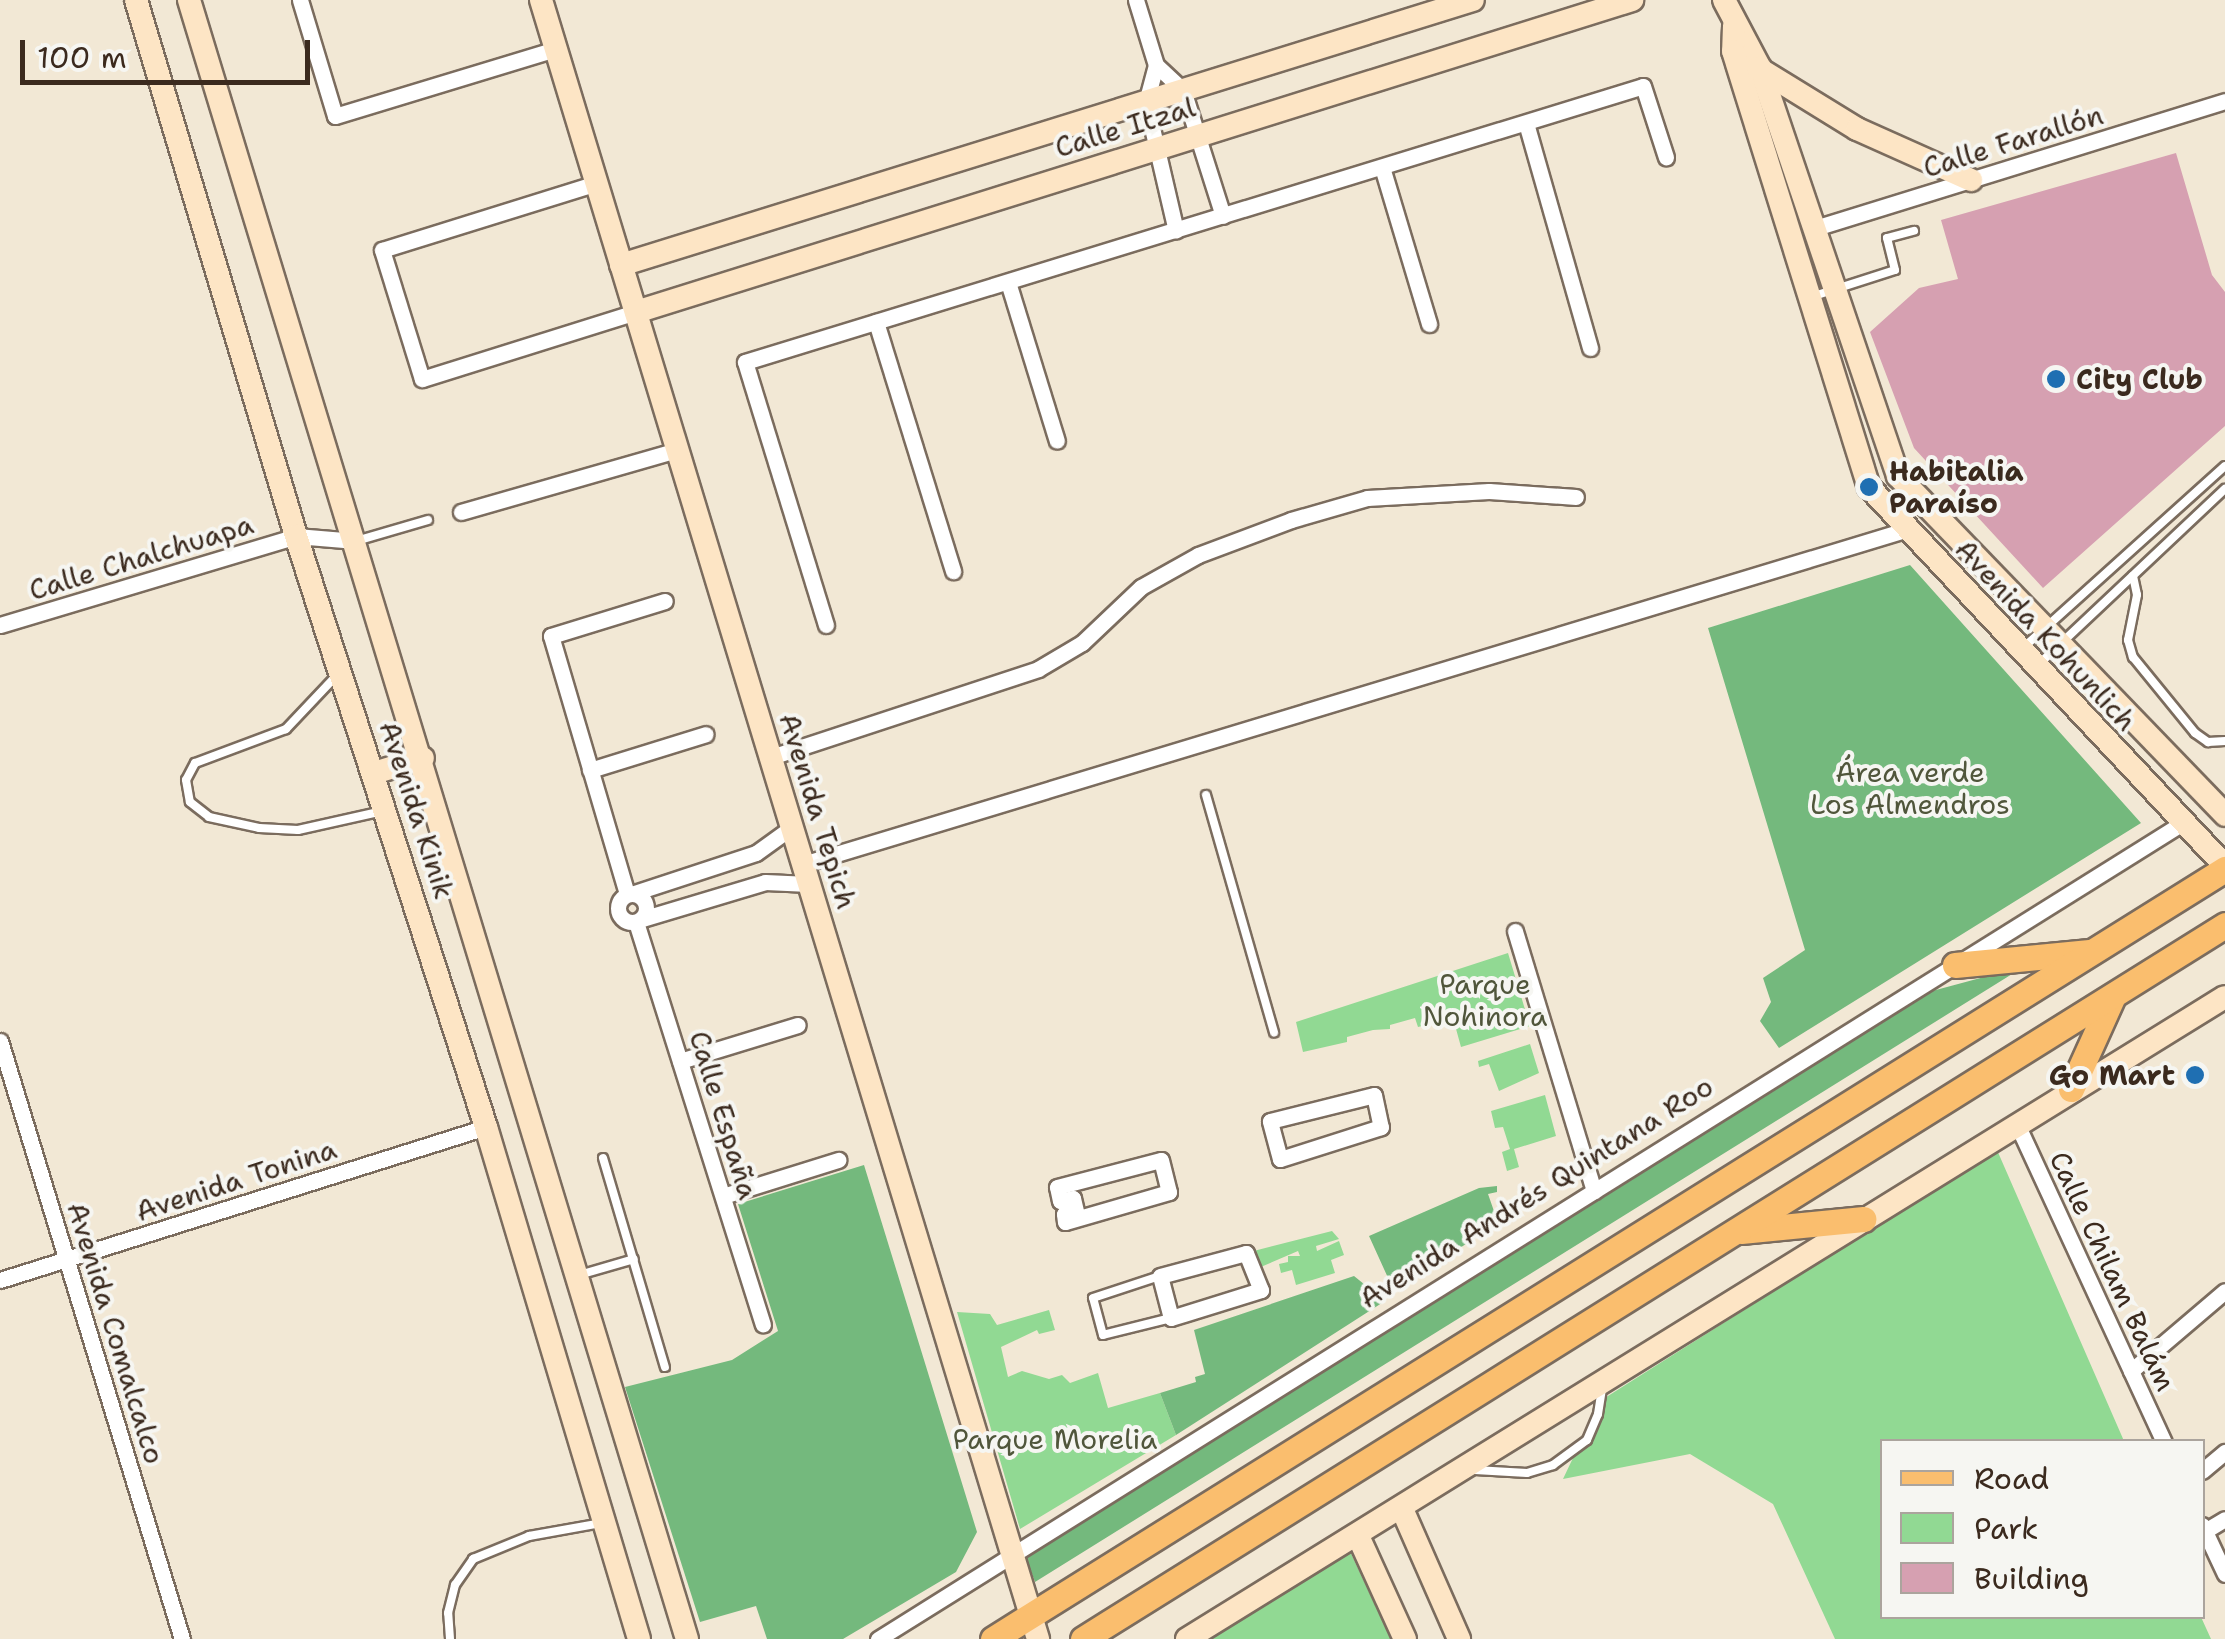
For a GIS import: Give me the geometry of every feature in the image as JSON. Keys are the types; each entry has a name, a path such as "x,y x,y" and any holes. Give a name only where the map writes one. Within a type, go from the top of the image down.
{"main road":[{"path":"992,1639 1035,1627 2225,868"},
{"path":"1083,1639 2225,926"},
{"path":"1955,966 2094,951"},
{"path":"2071,1089 2112,997"},
{"path":"1736,1232 1863,1219"}],"street":[{"name":"Avenida Kinik","path":"136,0 296,536 486,1127 639,1639"},
{"name":"Avenida Kinik","path":"188,0 423,758 688,1639"},
{"path":"300,0 335,116 556,49"},
{"name":"Avenida Tepich","path":"541,0 1035,1627"},
{"path":"1136,0 1156,66 1183,90 1223,216"},
{"name":"Calle Itzal","path":"621,265 1473,0"},
{"name":"Calle Itzal","path":"636,312 1632,0"},
{"name":"Avenida Kohunlich","path":"1724,0 1734,26 1733,51 1750,71 1815,228 1898,476 2221,805"},
{"path":"1156,66 1146,102 1176,230"},
{"path":"1750,71 1858,129 1971,180"},
{"name":"Avenida Kohunlich","path":"1750,71 1807,299 1869,488 2225,868"},
{"path":"826,625 745,362 1642,86 1666,158"},
{"name":"Calle Farallón","path":"1815,228 2224,99"},
{"path":"1526,122 1590,348"},
{"path":"1382,167 1429,324"},
{"path":"596,183 382,250 422,378 636,312"},
{"path":"1008,282 1057,441"},
{"path":"876,322 953,571"},
{"path":"461,512 677,450"},
{"path":"770,756 1038,669 1082,643 1141,587 1198,555 1292,520 1367,498 1489,491 1576,497"},
{"path":"639,920 764,882 806,874 1905,530"},
{"path":"296,536 356,541"},
{"name":"Calle Chalchuapa","path":"0,625 296,536"},
{"name":"Calle España","path":"665,600 551,636 631,894 646,904 639,920 763,1324"},
{"path":"590,770 706,734"},
{"path":"374,773 423,758"},
{"name":"Avenida Andrés Quintana Roo","path":"878,1639 2182,824 2221,805"},
{"path":"631,894 756,853 792,828"},
{"path":"656,884 664,914"},
{"name":"Calle España","path":"631,894 619,900 619,914 639,920"},
{"path":"1515,932 1594,1191"},
{"path":"1188,1639 2016,1122 2225,996"},
{"path":"680,1061 798,1025"},
{"name":"Avenida Comalcalco","path":"0,1041 182,1639"},
{"path":"1374,1095 1381,1127 1280,1159 1270,1121 1374,1095"},
{"name":"Calle Chilam Balám","path":"2016,1122 2163,1439"},
{"name":"Avenida Tonina","path":"0,1280 486,1127"},
{"path":"723,1196 838,1160"},
{"path":"1161,1160 1169,1192 1065,1222 1064,1214 1076,1211 1073,1198 1060,1201 1058,1188 1161,1160"},
{"path":"1160,1276 1246,1253 1256,1270 1261,1290 1171,1318"},
{"path":"2131,1371 2225,1291"},
{"path":"545,1320 588,1305"},
{"path":"2205,1469 2225,1452"},
{"path":"1402,1508 1459,1639"},
{"path":"2205,1530 2225,1574"},
{"path":"1358,1536 1404,1639"}],"lane":[{"path":"1807,299 1895,270 1887,238 1914,231"},
{"path":"2027,659 2136,545 2225,466"},
{"path":"2027,659 2133,576 2222,491 2206,482"},
{"path":"2176,510 2189,522"},
{"path":"356,541 428,520"},
{"path":"2136,545 2151,558"},
{"path":"2133,576 2138,596 2128,640 2133,657 2195,734 2208,742 2225,741"},
{"path":"340,670 286,729 195,763 186,780 190,802 209,818 259,828 298,830 386,810"},
{"path":"1206,795 1274,1032"},
{"path":"603,1158 665,1367"},
{"path":"579,1275 634,1260"},
{"path":"1160,1276 1171,1318 1103,1336 1093,1298 1160,1276"},
{"path":"1466,1468 1504,1474 1553,1466 1587,1440 1598,1414 1602,1382"},
{"path":"450,1639 448,1612 455,1585 473,1558 529,1536 605,1522"}],"green space":[{"name":"Área verde Los Almendros","path":"1910,565 2141,823 1779,1048 1760,1021 1771,1002 1763,978 1805,950 1708,628"},
{"name":"Parque Nohinora","path":"1508,953 1530,1026 1461,1047 1453,1018 1418,1027 1415,1018 1390,1025 1390,1029 1373,1030 1347,1037 1347,1042 1303,1052 1296,1022"},
{"path":"2025,966 1035,1582 1025,1555 1411,1310 1727,1119 1921,994"},
{"path":"1530,1044 1539,1073 1499,1091 1489,1064 1479,1067 1478,1061"},
{"path":"1545,1095 1556,1136 1514,1149 1519,1167 1507,1171 1502,1152 1510,1149 1503,1127 1495,1128 1491,1111"},
{"path":"1997,1150 2123,1439 1880,1439 1880,1619 2202,1619 2211,1639 1835,1639 1773,1504 1690,1454 1563,1479 1600,1401"},
{"path":"864,1165 977,1532 956,1572 843,1639 767,1639 756,1606 700,1622 625,1387 732,1360 778,1331 738,1204"},
{"path":"1497,1186 1497,1192 1488,1194 1495,1214 1519,1205 1521,1208 1394,1291 1369,1236 1479,1188"},
{"path":"1332,1231 1339,1239 1316,1246 1317,1251 1339,1241 1344,1255 1331,1260 1335,1273 1296,1285 1292,1270 1281,1273 1279,1264 1288,1262 1288,1256 1300,1256 1298,1251 1256,1269 1246,1253"},
{"path":"1354,1276 1385,1301 1176,1435 1160,1393 1196,1382 1195,1377 1205,1374 1194,1330"},
{"name":"Parque Morelia","path":"1049,1310 1055,1330 1039,1334 1037,1330 1001,1347 1008,1377 1022,1371 1049,1379 1062,1375 1070,1383 1098,1373 1108,1408 1160,1393 1176,1435 1020,1529 957,1312 990,1314 997,1325"},
{"path":"1348,1547 1391,1639 1195,1639"}],"building":[{"name":"City Club","path":"2176,153 2212,275 2225,292 2225,426 2043,588 1914,448 1870,332 1919,288 1958,279 1941,220"}],"place":[{"name":"City Club","path":"2056,379"},
{"name":"Habitalia Paraíso","path":"1869,487"},
{"name":"Go Mart","path":"2195,1075"}]}
